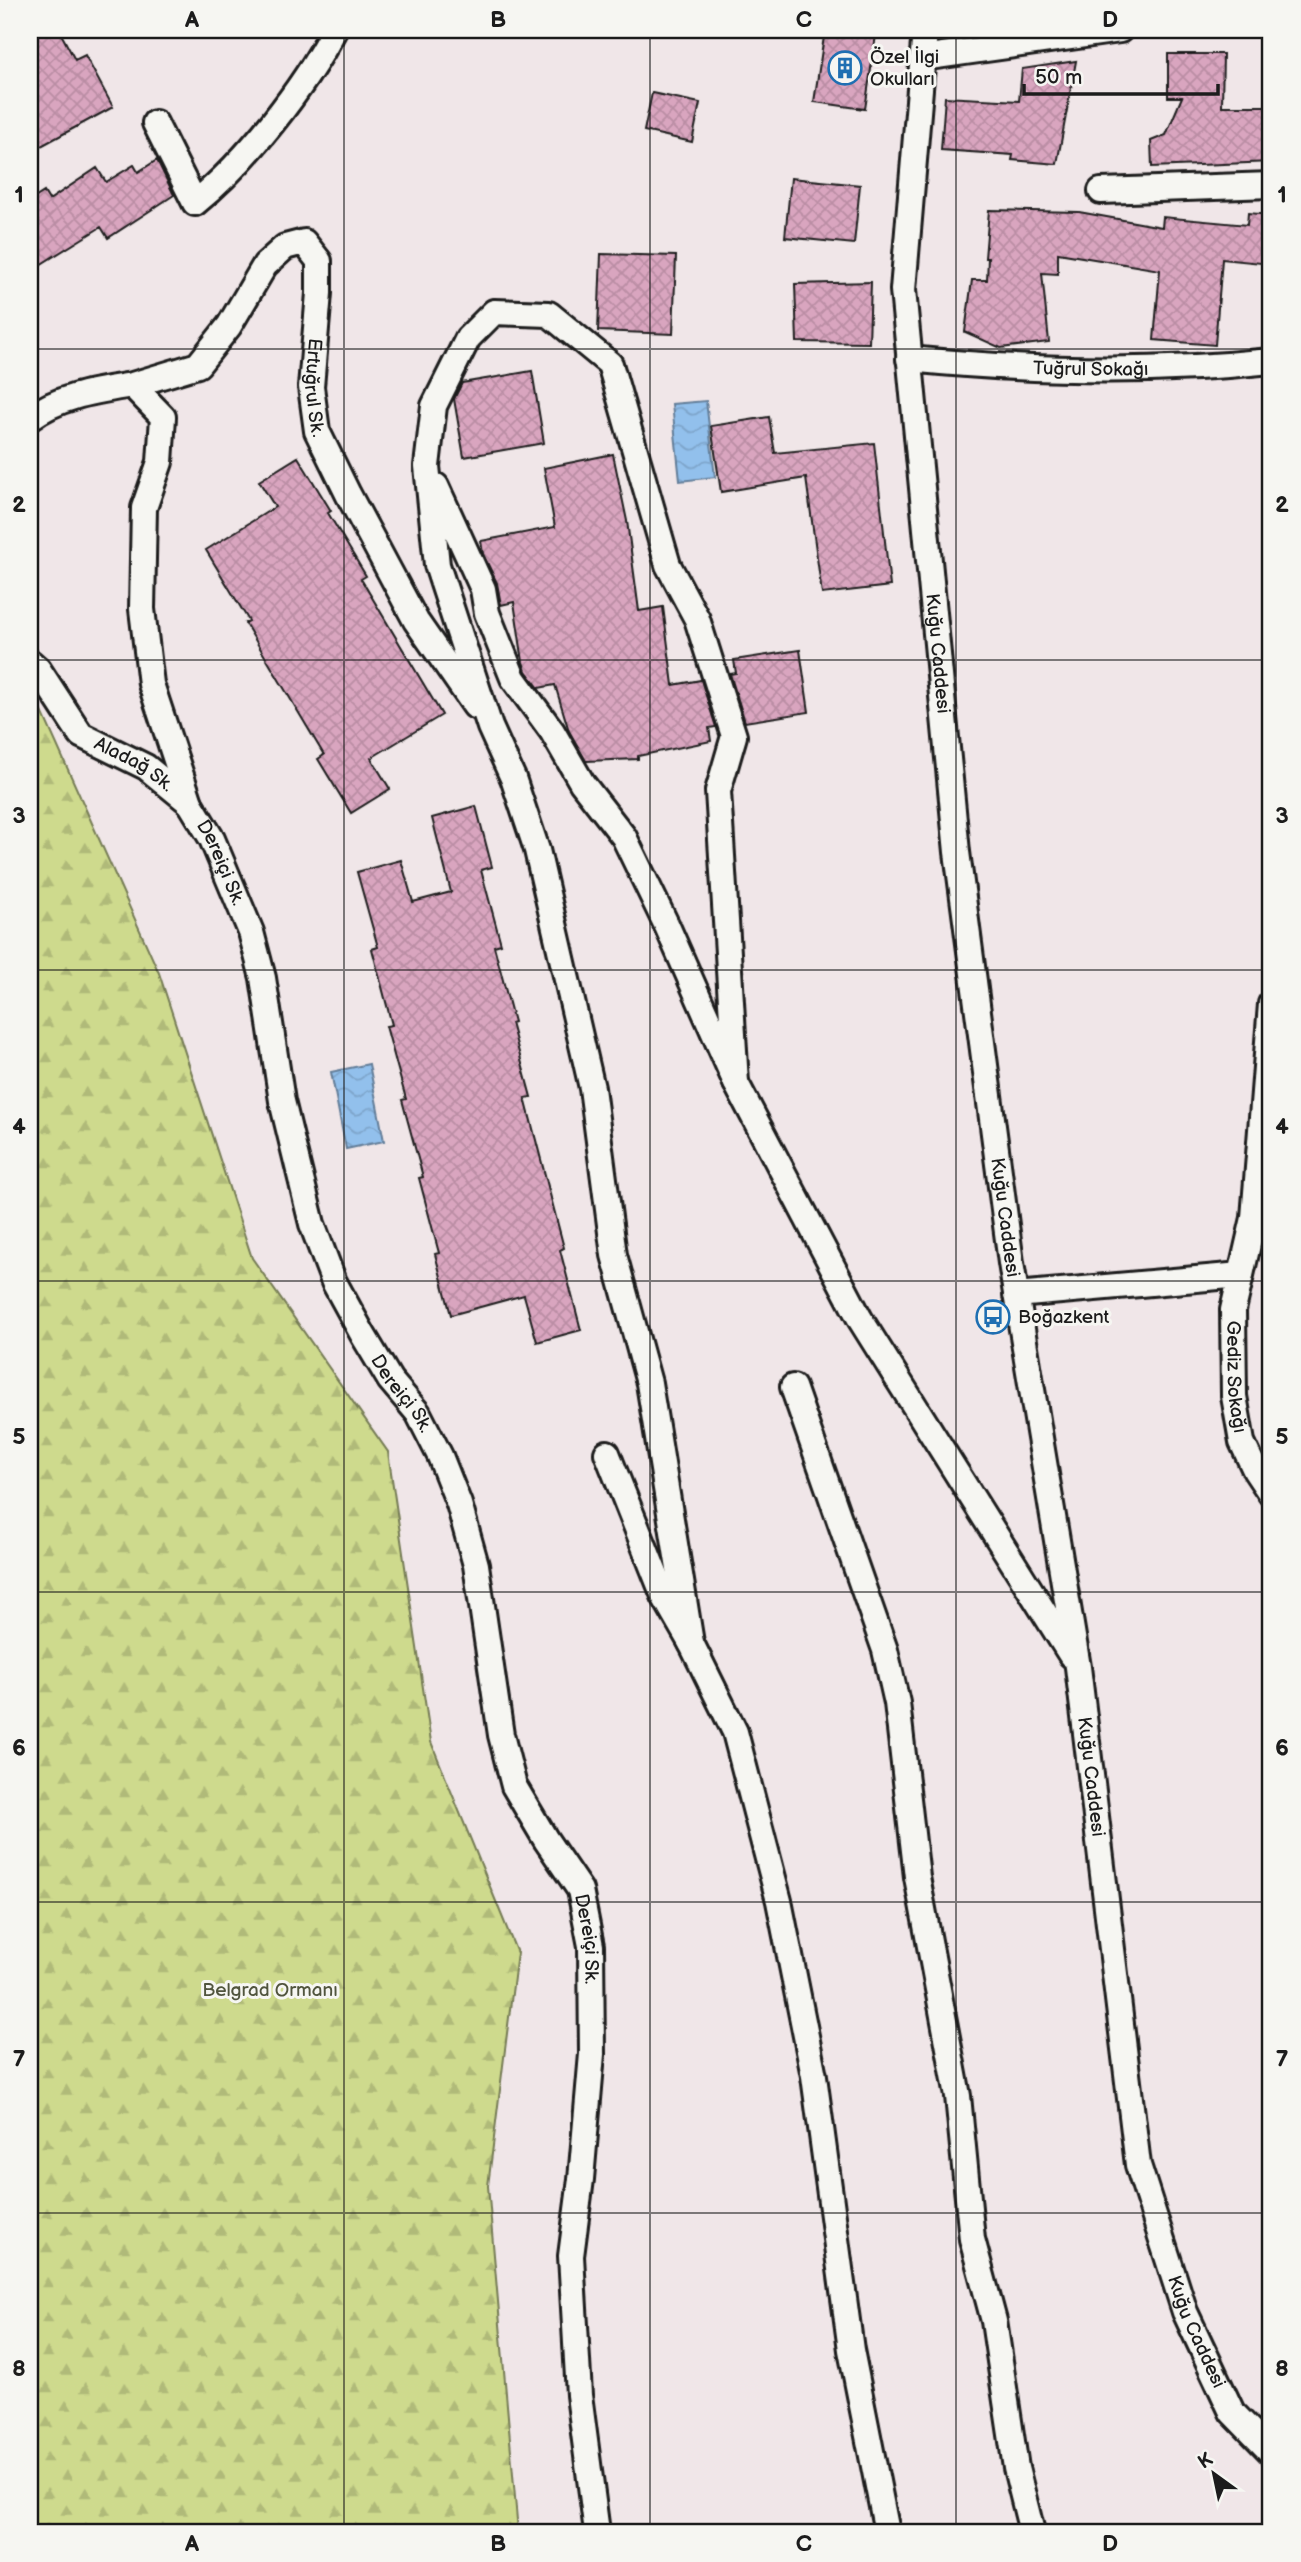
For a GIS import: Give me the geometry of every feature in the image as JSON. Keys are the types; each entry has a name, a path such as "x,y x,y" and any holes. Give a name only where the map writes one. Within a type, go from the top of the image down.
{"street":[{"path":"155,124 195,203 217,186 244,157 299,87 334,30"},
{"name":"Kuğu Caddesi","path":"925,30 902,290 957,852 1016,1295 1078,1667 1138,2165 1185,2312 1232,2412 1271,2452"},
{"path":"922,58 1120,30"},
{"path":"1101,191 1271,185"},
{"name":"Ertuğrul Sk.","path":"132,385 198,366 229,326 265,265 285,247 304,242 319,261 311,387 317,431 416,621 490,727"},
{"path":"691,1643 649,1383 614,1255 592,1088 537,850 513,778 490,727 438,565 427,466 434,406 468,338 494,312 549,314 610,364 668,565 697,619 734,736 718,791 736,1083"},
{"name":"Tuğrul Sokağı","path":"909,359 1002,368 1212,368 1271,361"},
{"path":"30,418 46,406 93,392 132,385"},
{"name":"Dereiçi Sk.","path":"132,385 163,417 160,462 144,508 142,609 151,684 190,803 212,839 251,932 263,978 282,1101 312,1224 334,1282 357,1324 390,1380 418,1413 440,1455 459,1504 477,1565 500,1734 514,1786 580,1890 591,1946 592,2054 571,2256 579,2395 597,2532"},
{"path":"427,466 483,589 488,612 513,678 552,731 582,783 624,836 736,1083 860,1319 1078,1667"},
{"name":"Aladağ Sk.","path":"30,663 38,669 81,735 146,767 190,803"},
{"name":"Gediz Sokağı","path":"1271,1004 1254,1218 1233,1310 1234,1396 1242,1442 1255,1470 1271,1494"},
{"path":"1016,1295 1241,1275"},
{"path":"793,1387 885,1650 897,1703 916,1877 958,2096 972,2239 994,2321 1016,2468 1032,2532"},
{"path":"607,1453 664,1596 691,1643 735,1732 779,1900 814,2076 851,2350 887,2532"},
{"path":"1232,2412 1271,2434"}],"green space":[{"name":"Belgrad Ormanı","path":"30,693 36,698 159,973 252,1258 388,1452 431,1742 517,1953 488,2186 518,2532 30,2532"}],"water":[{"path":"706,401 715,477 680,481 672,404"},
{"path":"369,1064 384,1141 346,1149 331,1072"}],"building":[{"path":"30,30 59,30 75,60 85,55 113,107 30,152"},
{"name":"Özel İlgi Okulları","path":"825,30 876,35 865,109 814,102"},
{"path":"1168,54 1223,54 1222,106 1271,106 1271,162 1152,167 1151,141 1166,135 1182,97 1168,97"},
{"path":"1076,61 1057,164 1012,160 1013,155 941,150 945,97 1019,101 1022,69"},
{"path":"652,93 700,103 692,142 644,131"},
{"path":"157,160 174,195 108,238 101,227 30,271 30,201 44,192 49,200 97,168 106,182 134,165 138,172"},
{"path":"791,178 860,185 854,244 785,237"},
{"path":"989,210 1079,212 1162,227 1163,217 1247,225 1248,213 1271,215 1271,264 1222,259 1215,345 1154,340 1160,270 1058,253 1058,274 1042,273 1049,342 1001,348 965,332 972,280 987,280 988,258 985,258"},
{"path":"601,254 676,256 673,334 598,331"},
{"path":"871,282 869,343 797,342 795,284"},
{"path":"532,371 544,443 464,457 454,399 462,383"},
{"path":"769,417 775,453 874,443 890,586 822,594 806,478 721,492 711,426"},
{"path":"613,454 627,521 639,611 663,607 673,685 701,680 716,727 709,728 711,741 638,756 638,759 586,761 569,731 555,685 539,688 526,671 514,602 501,605 497,583 483,554 481,541 555,527 544,468"},
{"path":"298,457 366,576 361,579 442,715 371,758 390,789 351,813 318,759 324,755 245,623 249,621 206,550 275,507 259,481"},
{"path":"800,650 809,712 745,722 730,674 736,673 734,660"},
{"path":"476,806 492,867 481,870 501,944 494,946 531,1097 525,1098 564,1248 560,1250 581,1330 537,1342 524,1295 451,1315 435,1254 439,1253 419,1178 423,1177 402,1100 406,1099 386,1026 392,1025 372,949 378,947 357,872 401,860 413,902 451,892 432,818"}],"place":[{"name":"Özel İlgi Okulları","path":"845,68"},
{"name":"Boğazkent","path":"993,1317"}]}
